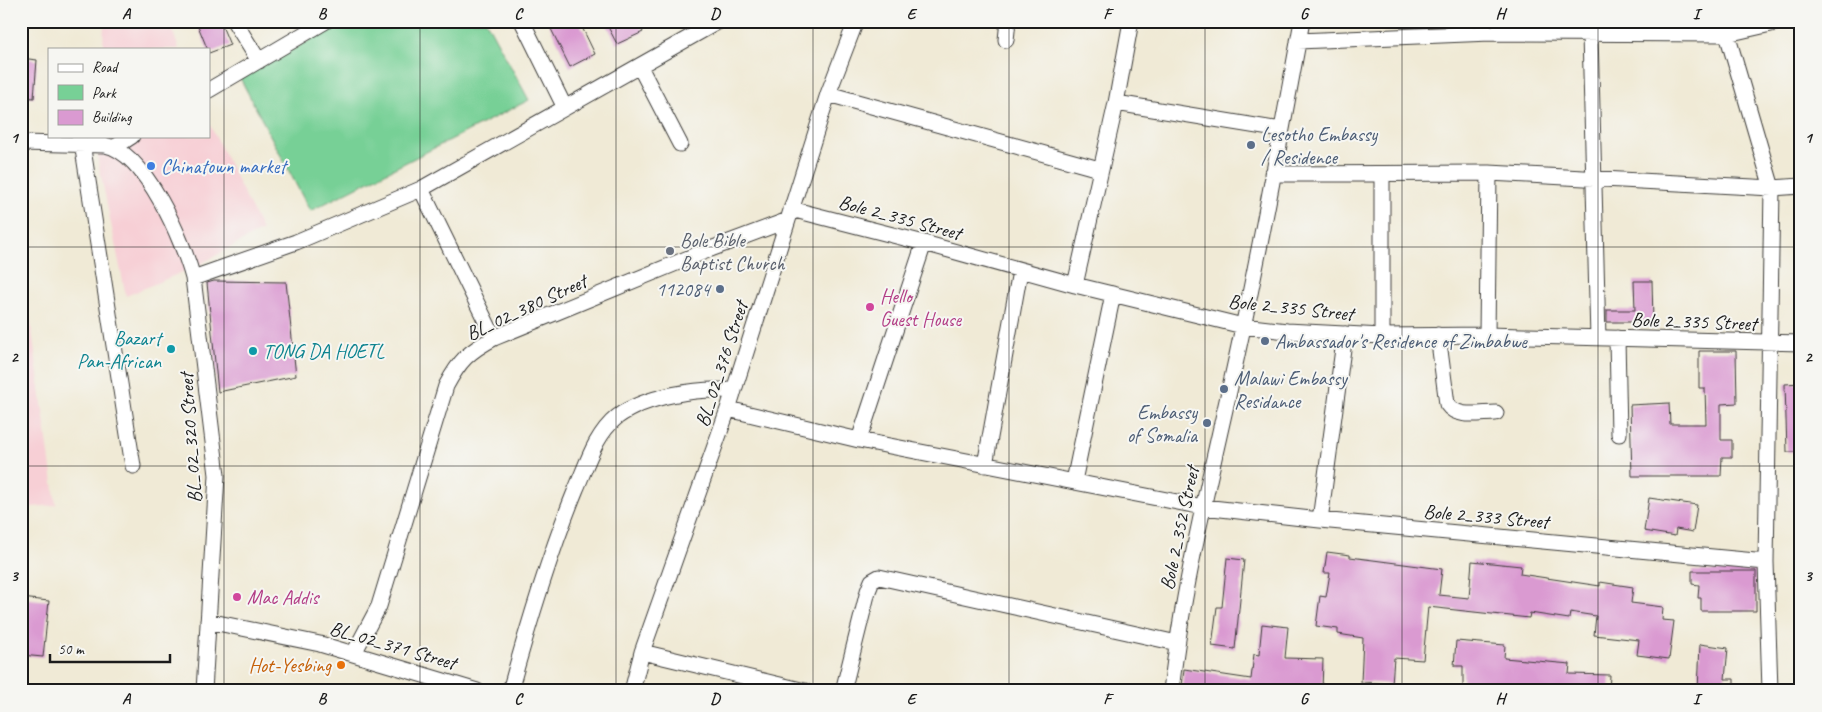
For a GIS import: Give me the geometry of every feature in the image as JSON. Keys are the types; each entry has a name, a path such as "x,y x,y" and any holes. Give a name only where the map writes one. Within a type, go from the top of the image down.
{"street":[{"path":"234,21 259,60"},
{"path":"210,89 326,21"},
{"path":"522,21 565,108"},
{"path":"194,278 296,242 421,189 719,21"},
{"name":"BL_02_376 Street","path":"632,691 642,652 734,391 828,94 856,21"},
{"path":"1006,40 1008,21"},
{"path":"1075,285 1116,103 1131,21"},
{"name":"Bole 2_352 Street","path":"1171,691 1177,642 1203,507 1244,326 1302,21"},
{"path":"1298,41 1489,27 1590,34 1625,27 1727,34 1776,22"},
{"path":"1590,34 1598,338"},
{"path":"1727,34 1772,188 1766,562 1770,691"},
{"path":"640,66 680,144"},
{"path":"828,94 1100,169"},
{"path":"1116,103 1281,130"},
{"path":"21,143 82,143 115,147 129,138"},
{"path":"82,143 133,466"},
{"name":"BL_02_320 Street","path":"115,147 129,156 150,182 185,249 194,278 217,476 204,691"},
{"path":"1272,174 1382,175 1488,173 1772,188 1801,186"},
{"path":"1487,335 1488,173"},
{"path":"1382,175 1382,336"},
{"path":"421,189 494,338"},
{"name":"Bole 2_335 Street","path":"790,215 924,243 1075,285 1244,326 1382,336 1438,334 1768,344 1801,343"},
{"name":"BL_02_380 Street","path":"354,653 379,606 446,386 458,364 472,350 494,338 790,215"},
{"path":"859,440 924,243"},
{"path":"984,465 1020,270"},
{"path":"1074,481 1113,294"},
{"path":"1320,520 1345,334"},
{"path":"1438,334 1447,404 1458,414 1496,413"},
{"path":"1617,338 1619,434"},
{"path":"510,691 546,565 593,449 606,429 618,417 657,399 704,390 734,391"},
{"name":"Bole 2_333 Street","path":"728,409 859,440 1203,507 1320,520 1766,562"},
{"path":"843,691 868,591 872,581 878,577 1177,642"},
{"name":"BL_02_371 Street","path":"208,621 354,653 477,691"},
{"path":"642,652 805,691"}],"shaded area":[{"path":"104,21 169,21 179,48 103,48"},
{"path":"210,125 262,230 199,265 126,296 98,161 99,138 210,138"},
{"path":"21,251 56,505 21,508"}],"green space":[{"path":"345,21 486,21 529,100 310,211 240,78"}],"building":[{"path":"196,21 220,21 230,45 210,53 210,48 207,48"},
{"path":"547,21 579,21 595,54 570,67"},
{"path":"605,21 638,21 643,32 617,44"},
{"path":"21,58 37,60 34,98 21,97"},
{"name":"TONG DA HOETL","path":"214,281 286,282 296,376 218,392 207,283"},
{"path":"1634,281 1652,281 1653,322 1607,322 1607,310 1635,310"},
{"path":"1699,351 1736,351 1737,403 1721,404 1721,440 1732,440 1732,457 1722,457 1721,476 1632,476 1630,405 1669,403 1670,424 1706,424 1705,388 1699,388"},
{"path":"1801,383 1801,452 1787,452 1785,384"},
{"path":"1649,498 1697,505 1693,532 1676,529 1675,536 1644,531"},
{"path":"1327,552 1350,555 1350,557 1442,569 1439,595 1469,598 1472,561 1521,566 1520,574 1600,586 1600,582 1633,587 1631,603 1663,607 1662,620 1674,621 1669,659 1637,655 1639,640 1594,635 1596,616 1570,612 1569,619 1530,613 1529,618 1428,607 1423,660 1394,658 1392,684 1361,682 1363,638 1338,634 1338,629 1316,626 1320,596 1326,597 1330,573 1324,573"},
{"path":"1227,558 1244,560 1235,649 1212,646 1217,607 1222,607"},
{"path":"1692,571 1756,571 1756,611 1701,611 1701,598 1698,598 1699,585 1692,584"},
{"path":"21,598 49,601 43,657 21,655"},
{"path":"1262,624 1288,627 1285,658 1323,659 1322,691 1213,691 1182,686 1184,669 1251,679 1254,654 1259,655"},
{"path":"1456,641 1505,645 1504,658 1570,664 1569,674 1610,675 1609,691 1463,691 1463,666 1454,666"},
{"path":"1700,644 1728,648 1725,679 1734,679 1734,691 1698,691"}],"place":[{"name":"Lesotho Embassy / Residence","path":"1251,145"},
{"name":"Chinatown market","path":"151,166"},
{"name":"Bole Bible Baptist Church","path":"670,251"},
{"name":"112084","path":"720,289"},
{"name":"Hello Guest House","path":"870,307"},
{"name":"Ambassador's Residence of Zimbabwe","path":"1265,341"},
{"name":"Bazart Pan-African","path":"171,349"},
{"name":"TONG DA HOETL","path":"253,351"},
{"name":"Malawi Embassy Residance","path":"1224,389"},
{"name":"Embassy of Somalia","path":"1207,423"},
{"name":"Mac Addis","path":"237,597"},
{"name":"Hot-Yesbing","path":"341,665"}]}
